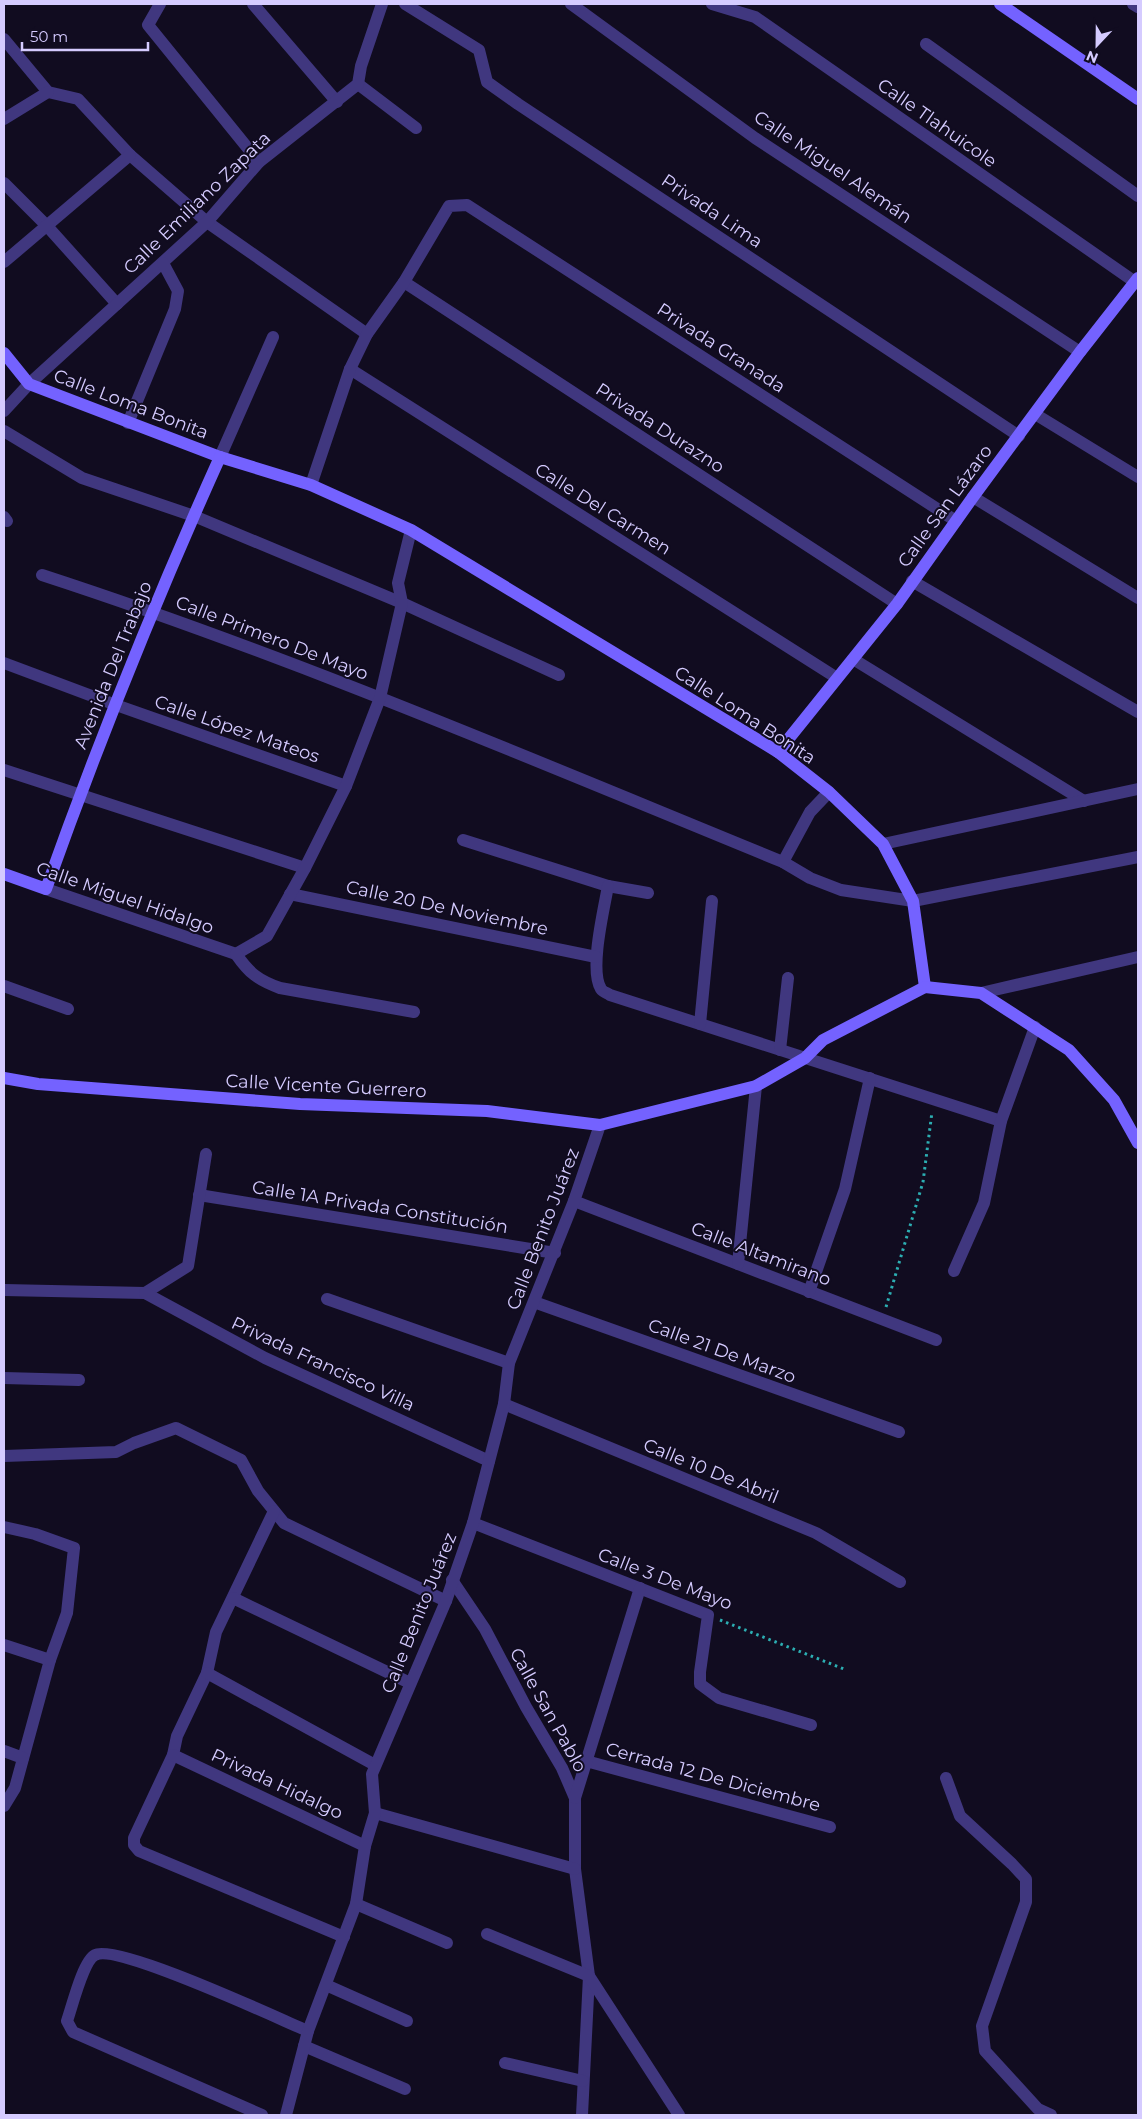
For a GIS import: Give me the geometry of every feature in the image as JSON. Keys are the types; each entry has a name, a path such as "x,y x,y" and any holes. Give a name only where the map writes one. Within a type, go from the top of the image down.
{"street":[{"path":"160,4 148,25 259,162"},
{"path":"253,4 337,102"},
{"path":"382,4 361,66 358,84 416,128"},
{"name":"Privada Lima","path":"405,4 479,50 487,82 518,104 1019,436"},
{"name":"Calle Miguel Alemán","path":"571,4 755,138 1080,352"},
{"name":"Calle Tlahuicole","path":"712,4 755,17 1137,280"},
{"path":"1000,4 1138,99"},
{"path":"1133,4 1138,7"},
{"path":"4,40 48,92 78,99 130,155 207,222 367,334"},
{"path":"926,44 1138,196"},
{"name":"Calle Emiliano Zapata","path":"4,410 29,384 207,222 259,162 358,84"},
{"path":"4,119 48,92"},
{"path":"4,262 130,155"},
{"path":"4,183 47,226 117,304"},
{"name":"Privada Granada","path":"404,282 449,206 467,205 956,521"},
{"path":"128,422 175,309 178,291 163,263"},
{"name":"Calle San Lázaro","path":"778,752 898,604 912,581 973,497 1080,352 1137,280"},
{"path":"311,484 350,369 367,334 404,282"},
{"name":"Privada Durazno","path":"404,282 898,604"},
{"name":"Calle Loma Bonita","path":"220,457 273,337"},
{"path":"4,353 29,384"},
{"name":"Calle Del Carmen","path":"350,369 837,678"},
{"name":"Calle Loma Bonita","path":"29,384 220,457 311,484 411,530 778,752 829,792 883,844 913,901 925,987"},
{"path":"1035,414 1138,477"},
{"path":"4,431 82,478 194,516 402,603 559,675"},
{"name":"Avenida Del Trabajo","path":"46,889 79,795 152,611 220,457"},
{"path":"973,497 1138,598"},
{"path":"411,530 398,583 402,603 380,698 346,786 305,868 267,936 236,954 246,968 260,980 280,988 414,1012"},
{"path":"42,575 152,611"},
{"path":"912,581 1138,712"},
{"name":"Calle Primero De Mayo","path":"152,611 380,698 783,862 810,878 841,890 913,901 1138,857"},
{"path":"853,659 1084,801"},
{"name":"Calle López Mateos","path":"4,663 116,705 346,786"},
{"path":"4,770 305,868"},
{"path":"883,844 1138,789"},
{"path":"783,862 810,812 829,792"},
{"path":"463,840 608,886 648,893"},
{"name":"Calle Miguel Hidalgo","path":"4,874 236,954"},
{"path":"608,886 596,957 598,982 601,990 610,995 1001,1121"},
{"name":"Calle 20 De Noviembre","path":"290,894 596,957"},
{"path":"700,1024 712,901"},
{"path":"925,987 981,993 1138,957"},
{"path":"780,1050 788,978"},
{"path":"4,986 68,1009"},
{"name":"Calle Vicente Guerrero","path":"4,1078 48,1085 280,1102 487,1111 600,1125 756,1086 805,1058 823,1040 925,987"},
{"path":"981,993 1070,1050 1114,1100 1138,1143"},
{"path":"954,1271 984,1203 1001,1121 1035,1027"},
{"path":"809,1292 845,1189 870,1078"},
{"path":"738,1264 756,1086"},
{"name":"Calle Benito Juárez","path":"286,2115 308,2031 356,1904 366,1846 376,1813 372,1774 446,1601 473,1523 504,1404 509,1363 555,1252 600,1125"},
{"path":"4,1290 145,1293 188,1266 206,1154"},
{"name":"Calle 1A Privada Constitución","path":"199,1195 555,1252"},
{"name":"Calle Altamirano","path":"574,1202 936,1340"},
{"name":"Privada Francisco Villa","path":"145,1293 265,1358 489,1460"},
{"path":"327,1299 509,1363"},
{"name":"Calle 21 De Marzo","path":"534,1302 899,1432"},
{"path":"4,1378 79,1380"},
{"name":"Calle 10 De Abril","path":"504,1404 816,1533 900,1582"},
{"path":"4,1456 116,1452 134,1443 176,1428 241,1460 258,1492 284,1523 446,1601"},
{"path":"274,1511 216,1632 207,1673 177,1736 173,1755 134,1838 134,1845 139,1851 344,1937"},
{"name":"Calle 3 De Mayo","path":"473,1523 708,1615"},
{"path":"4,1527 34,1534 74,1548 66,1613 50,1660 24,1758 14,1788 4,1806"},
{"name":"Calle San Pablo","path":"452,1580 484,1629 526,1707 562,1768 575,1798 575,1869 589,1976 582,2115"},
{"path":"575,1798 640,1588"},
{"path":"233,1598 410,1684"},
{"path":"708,1615 700,1684 720,1698 812,1725"},
{"path":"4,1645 50,1660"},
{"path":"207,1673 375,1765"},
{"path":"4,1751 24,1758"},
{"name":"Privada Hidalgo","path":"173,1755 366,1846"},
{"name":"Cerrada 12 De Diciembre","path":"586,1761 830,1827"},
{"path":"946,1778 960,1816 1026,1879 1026,1902 982,2026 985,2051 1038,2109 1051,2115"},
{"path":"376,1813 575,1869"},
{"path":"356,1904 447,1943"},
{"path":"488,1934 589,1976 680,2115"},
{"path":"262,2115 73,2032 67,2021 87,1963 94,1955 105,1952 159,1968 308,2031"},
{"path":"326,1985 407,2021"},
{"path":"304,2046 405,2089"},
{"path":"505,2063 583,2081"}],"path":[{"path":"882,1320 924,1182 934,1099"},
{"name":"Calle 3 De Mayo","path":"708,1615 844,1668"}]}
